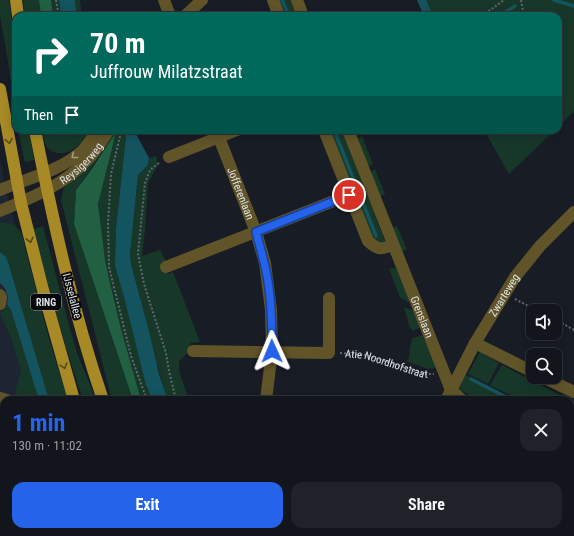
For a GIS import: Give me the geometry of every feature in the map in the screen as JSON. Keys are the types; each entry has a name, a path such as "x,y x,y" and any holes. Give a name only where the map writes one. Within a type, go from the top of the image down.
{"main road":[{"path":"16,0 18,12"},
{"name":"RING","path":"0,89 21,203 44,297 73,396"},
{"name":"IJsselallee","path":"37,134 44,173 74,302 102,396"}],"street":[{"path":"164,0 168,12"},
{"path":"188,12 202,0"},
{"path":"273,0 278,12"},
{"path":"297,0 302,12"},
{"name":"Reysigerweg","path":"44,173 71,159 83,149 95,134"},
{"name":"Reysigerweg","path":"48,190 64,180 88,159 105,134"},
{"path":"169,157 218,134"},
{"name":"Jofferenlaan","path":"218,134 256,232 265,263 272,310 272,351 266,396"},
{"path":"326,134 368,241 376,248 384,248 393,245"},
{"name":"Grenslaan","path":"350,134 443,370 449,395"},
{"path":"0,190 44,173"},
{"path":"0,211 48,190"},
{"path":"166,267 349,195"},
{"name":"Zwarteweg","path":"449,395 475,343 515,277 550,235 574,212"},
{"path":"0,295 0,304"},
{"name":"Atie Noordhofstraat","path":"193,351 328,353 329,298"},
{"path":"475,343 526,368"},
{"path":"557,384 574,392"}],"path":[{"path":"56,0 58,12"},
{"path":"487,12 503,0"},
{"path":"521,0 523,12"},
{"path":"120,134 111,174 108,224 109,267 131,356 146,396"},
{"path":"169,157 150,170 146,178 138,254 144,284 166,353 171,384 175,396"},
{"path":"505,294 526,305"},
{"path":"562,324 574,330"},
{"name":"Atie Noordhofstraat","path":"328,353 366,355 424,374 431,375 443,370"}],"shaded area":[{"path":"0,157 5,187 48,343 67,396 0,396"}],"green space":[{"path":"0,0 9,0 12,22 12,89 6,49 0,16"},
{"path":"23,0 39,0 40,12 24,12"},
{"path":"39,0 51,0 52,12 40,12"},
{"path":"51,0 59,0 60,12 52,12"},
{"path":"75,0 80,0 82,12 76,12"},
{"path":"275,0 291,0 296,12 280,12"},
{"path":"417,0 574,0 574,111 562,123 562,12 422,12"},
{"path":"19,134 30,134 34,160 25,162"},
{"path":"43,134 87,134 73,150 64,153 51,151 45,142"},
{"path":"108,134 114,134 76,190 74,224 132,396 111,396 61,200 63,190 68,181"},
{"path":"115,134 128,134 126,136 116,228 115,266 145,382 150,396 140,396 121,329 105,259 98,204"},
{"path":"116,134 98,204 109,279 140,396 132,396 74,224 76,190"},
{"path":"329,134 344,134 386,244 371,240"},
{"path":"486,134 551,134 509,174"},
{"path":"362,136 373,164 368,167 358,138"},
{"path":"156,156 158,165 148,183 142,256 160,250 166,261 163,263 168,274 173,272 200,342 190,343 190,351 179,361 179,371 188,396 167,396 131,264 130,254 138,175 148,165 149,158"},
{"path":"375,169 385,194 378,198 371,172"},
{"path":"0,223 13,225 22,235 47,332 67,396 48,396 8,262 6,257 0,252"},
{"path":"43,226 77,353 94,396 82,396 50,294 33,229"},
{"path":"397,226 407,249 401,252 391,228"},
{"path":"396,268 410,301 408,302 400,297 389,269"},
{"path":"7,304 11,310 38,396 21,396 15,394 21,370 10,335 0,314"},
{"path":"404,307 413,311 420,326 419,328 412,331"},
{"path":"422,335 435,363 435,368 428,369 406,361 409,358 410,346 413,337"},
{"path":"480,352 499,363 488,384 468,374"},
{"path":"502,365 526,378 526,384 538,384 561,396 512,396 490,385"},
{"path":"464,374 508,396 472,396 456,388"}],"water":[{"path":"59,0 75,0 76,12 60,12"},
{"path":"417,0 426,0 431,12 422,12"},
{"path":"125,134 136,134 149,158 148,165 138,175 130,254 131,264 159,374 167,396 150,396 145,382 115,266 116,228"},
{"path":"0,252 6,257 8,262 48,396 38,396 11,310 7,304 8,298 5,288 0,283"}],"waterway":[{"path":"282,0 287,12"},
{"path":"554,0 574,6"},
{"path":"506,12 515,6"},
{"path":"336,134 376,236"},
{"path":"471,379 504,396"}],"route":[{"path":"272,351 272,310 265,263 256,232 349,195"}]}
